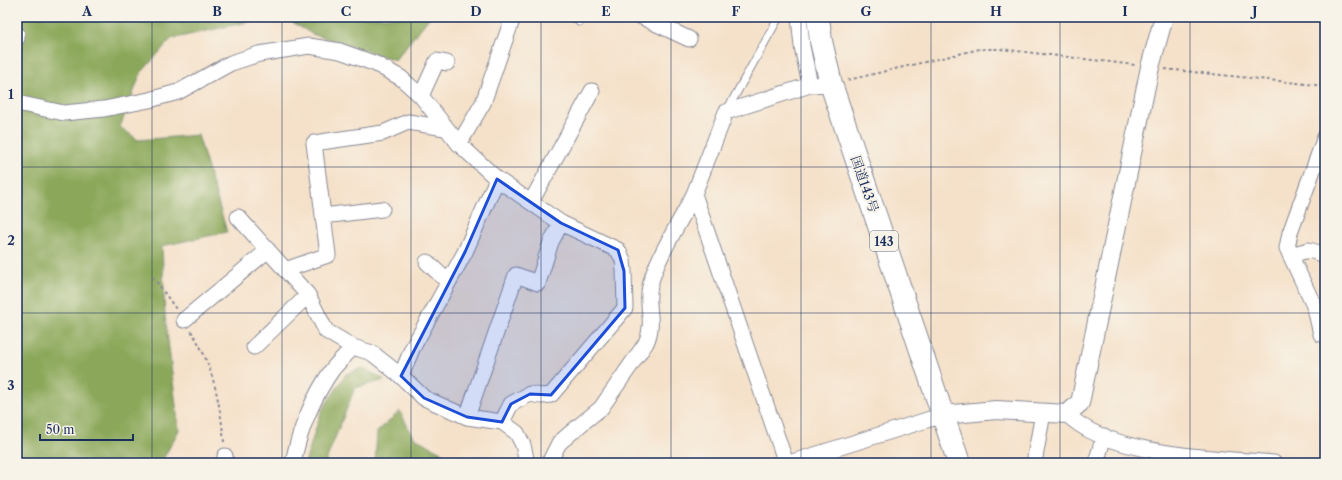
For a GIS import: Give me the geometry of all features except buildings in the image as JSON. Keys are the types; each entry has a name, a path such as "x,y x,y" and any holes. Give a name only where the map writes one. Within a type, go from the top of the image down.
{"highway":[{"name":"国道143号","path":"818,17 821,42 821,85 943,415 959,463"}],"street":[{"path":"458,144 483,103 513,17"},
{"path":"642,17 689,39"},
{"path":"549,463 560,443 601,408 646,343 651,332 649,287 655,270 694,194 726,112 821,85 802,46 799,17"},
{"path":"789,463 943,415 996,410 1067,414 1080,403 1150,67 1164,17"},
{"path":"17,103 64,113 104,109 149,100 178,92 231,63 259,54 309,46 340,50 376,64 401,78 421,96 458,144 497,179 561,223 618,250 623,260 624,308 551,395 541,396 530,394 511,404 502,422"},
{"path":"421,96 437,61 447,63"},
{"path":"531,202 592,91"},
{"path":"285,270 328,255 314,143 383,133 408,122 445,128"},
{"path":"1325,137 1290,233 1287,248 1315,308 1321,334 1325,335"},
{"path":"400,376 412,349 465,252 497,179"},
{"path":"694,194 786,463"},
{"path":"323,216 382,209"},
{"path":"238,217 308,295 326,331 353,348 372,353 424,398 467,417 502,422 517,433 523,445 527,463"},
{"path":"467,417 516,275 538,283 551,242 561,223"},
{"path":"184,320 268,250"},
{"path":"1290,255 1309,250 1325,255"},
{"path":"427,262 448,282"},
{"path":"254,347 308,295"},
{"path":"624,308 650,314"},
{"path":"293,463 297,441 320,390 333,369 353,348"},
{"path":"1034,463 1043,413"},
{"path":"1067,414 1076,424 1104,436 1137,447 1186,455 1274,463"},
{"path":"1096,463 1104,436"}],"lane":[{"path":"726,112 779,17"}],"path":[{"path":"821,85 980,48 1325,86"},
{"path":"215,385 223,426 225,459"}],"highlighted area":[{"path":"497,179 561,223 618,250 624,271 625,308 551,395 530,394 511,404 502,422 467,417 424,398 401,376 465,252"}],"green space":[{"path":"17,17 270,17 171,39 141,73 120,127 138,140 198,135 227,232 162,246 165,316 179,430 161,463 17,463"},
{"path":"284,17 430,17 395,60 312,34"},
{"path":"363,368 385,380 355,388 325,463 305,463 321,412 346,374"},
{"path":"400,411 413,437 441,452 443,463 375,463 377,432"}]}
